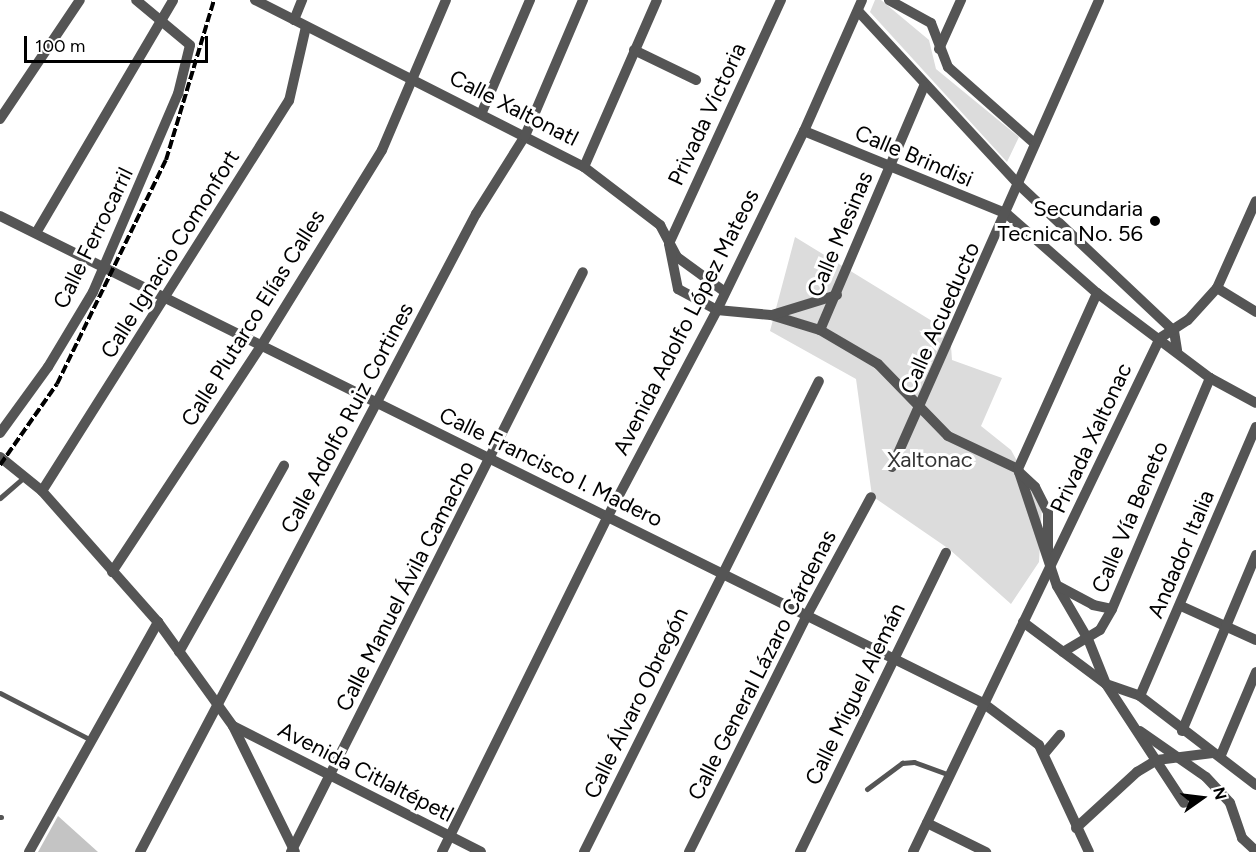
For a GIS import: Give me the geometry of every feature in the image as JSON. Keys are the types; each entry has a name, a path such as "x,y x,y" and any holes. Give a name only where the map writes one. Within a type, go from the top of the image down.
{"street":[{"path":"0,119 80,0"},
{"path":"136,0 164,20"},
{"path":"36,233 164,20 173,0"},
{"name":"Calle Xaltonatl","path":"255,0 482,112 584,166 660,225 669,244 690,270 725,292"},
{"path":"294,20 302,0"},
{"name":"Calle Plutarco Elías Calles","path":"112,572 261,346 382,150 446,0"},
{"path":"482,112 530,0"},
{"name":"Calle Adolfo Ruiz Cortines","path":"140,852 476,214 525,136 583,0"},
{"path":"584,166 657,0"},
{"name":"Privada Victoria","path":"669,244 781,0"},
{"name":"Avenida Adolfo López Mateos","path":"442,852 608,516 717,310 804,131 862,0"},
{"path":"889,0 931,22 939,49 958,77 1035,144"},
{"path":"939,49 961,0"},
{"name":"Calle Acueducto","path":"1018,470 948,436 920,408 1099,0"},
{"path":"858,11 924,86 1019,185 1174,331 1178,351"},
{"name":"Calle Ferrocarril","path":"0,433 48,367 93,292 178,94 190,45 164,20"},
{"name":"Calle Ignacio Comonfort","path":"42,491 167,298 289,101 306,27"},
{"path":"634,50 696,80"},
{"name":"Calle Mesinas","path":"820,330 837,295 924,86"},
{"name":"Calle Brindisi","path":"804,131 1007,214 1097,293 1178,351 1209,378 1256,403"},
{"path":"1160,338 1174,331 1217,288 1256,201"},
{"name":"Calle Francisco I. Madero","path":"0,216 104,264 377,404 723,572 983,703 1030,737 1044,754 1089,852"},
{"path":"669,244 678,289 717,310 771,315 820,330 878,364 920,408 892,467"},
{"name":"Calle Manuel Ávila Camacho","path":"293,851 491,460 583,272"},
{"path":"1217,288 1256,312"},
{"path":"1097,293 1018,470 1057,586 1088,639 1106,684 1184,803"},
{"path":"771,315 837,295"},
{"name":"Privada Xaltonac","path":"913,852 1160,338"},
{"name":"Calle Vía Beneto","path":"1063,652 1100,630 1112,609 1209,378"},
{"name":"Calle Álvaro Obregón","path":"584,852 819,381"},
{"name":"Andador Italia","path":"1140,696 1181,606 1256,427"},
{"path":"0,458 42,491 158,622 216,707 233,726 293,851"},
{"path":"179,652 284,466"},
{"name":"Calle General Lázaro Cárdenas","path":"689,852 807,615 871,497"},
{"name":"Calle Miguel Alemán","path":"800,852 946,553"},
{"path":"1182,731 1256,555"},
{"path":"1057,586 1093,605 1112,609"},
{"path":"1181,606 1224,628 1256,640"},
{"path":"29,852 89,739 158,622"},
{"path":"1023,622 1106,684 1140,696 1182,731 1217,754 1256,785"},
{"path":"1217,754 1256,672"},
{"name":"Avenida Citlaltépetl","path":"233,726 481,852"},
{"path":"1135,727 1206,777 1230,804 1242,838 1256,851"},
{"path":"1044,754 1060,735"},
{"path":"1076,828 1137,772 1157,760 1217,754"},
{"path":"927,823 986,852"}],"lane":[{"path":"0,498 24,478"},
{"path":"0,693 89,739"},
{"path":"867,789 902,763 914,762 950,775"}],"green space":[{"path":"875,0 881,0 929,40 936,69 1019,137 1007,162 870,12"},
{"name":"Xaltonac","path":"795,237 950,332 952,360 1002,378 981,426 1011,450 1042,506 1039,562 1011,604 949,549 872,496 856,379 770,331"}],"building":[{"path":"58,816 98,852 38,852"}],"railway":[{"path":"0,465 57,384 166,160 214,0"}],"place":[{"name":"Secundaria Tecnica No. 56","path":"1155,221"}]}
